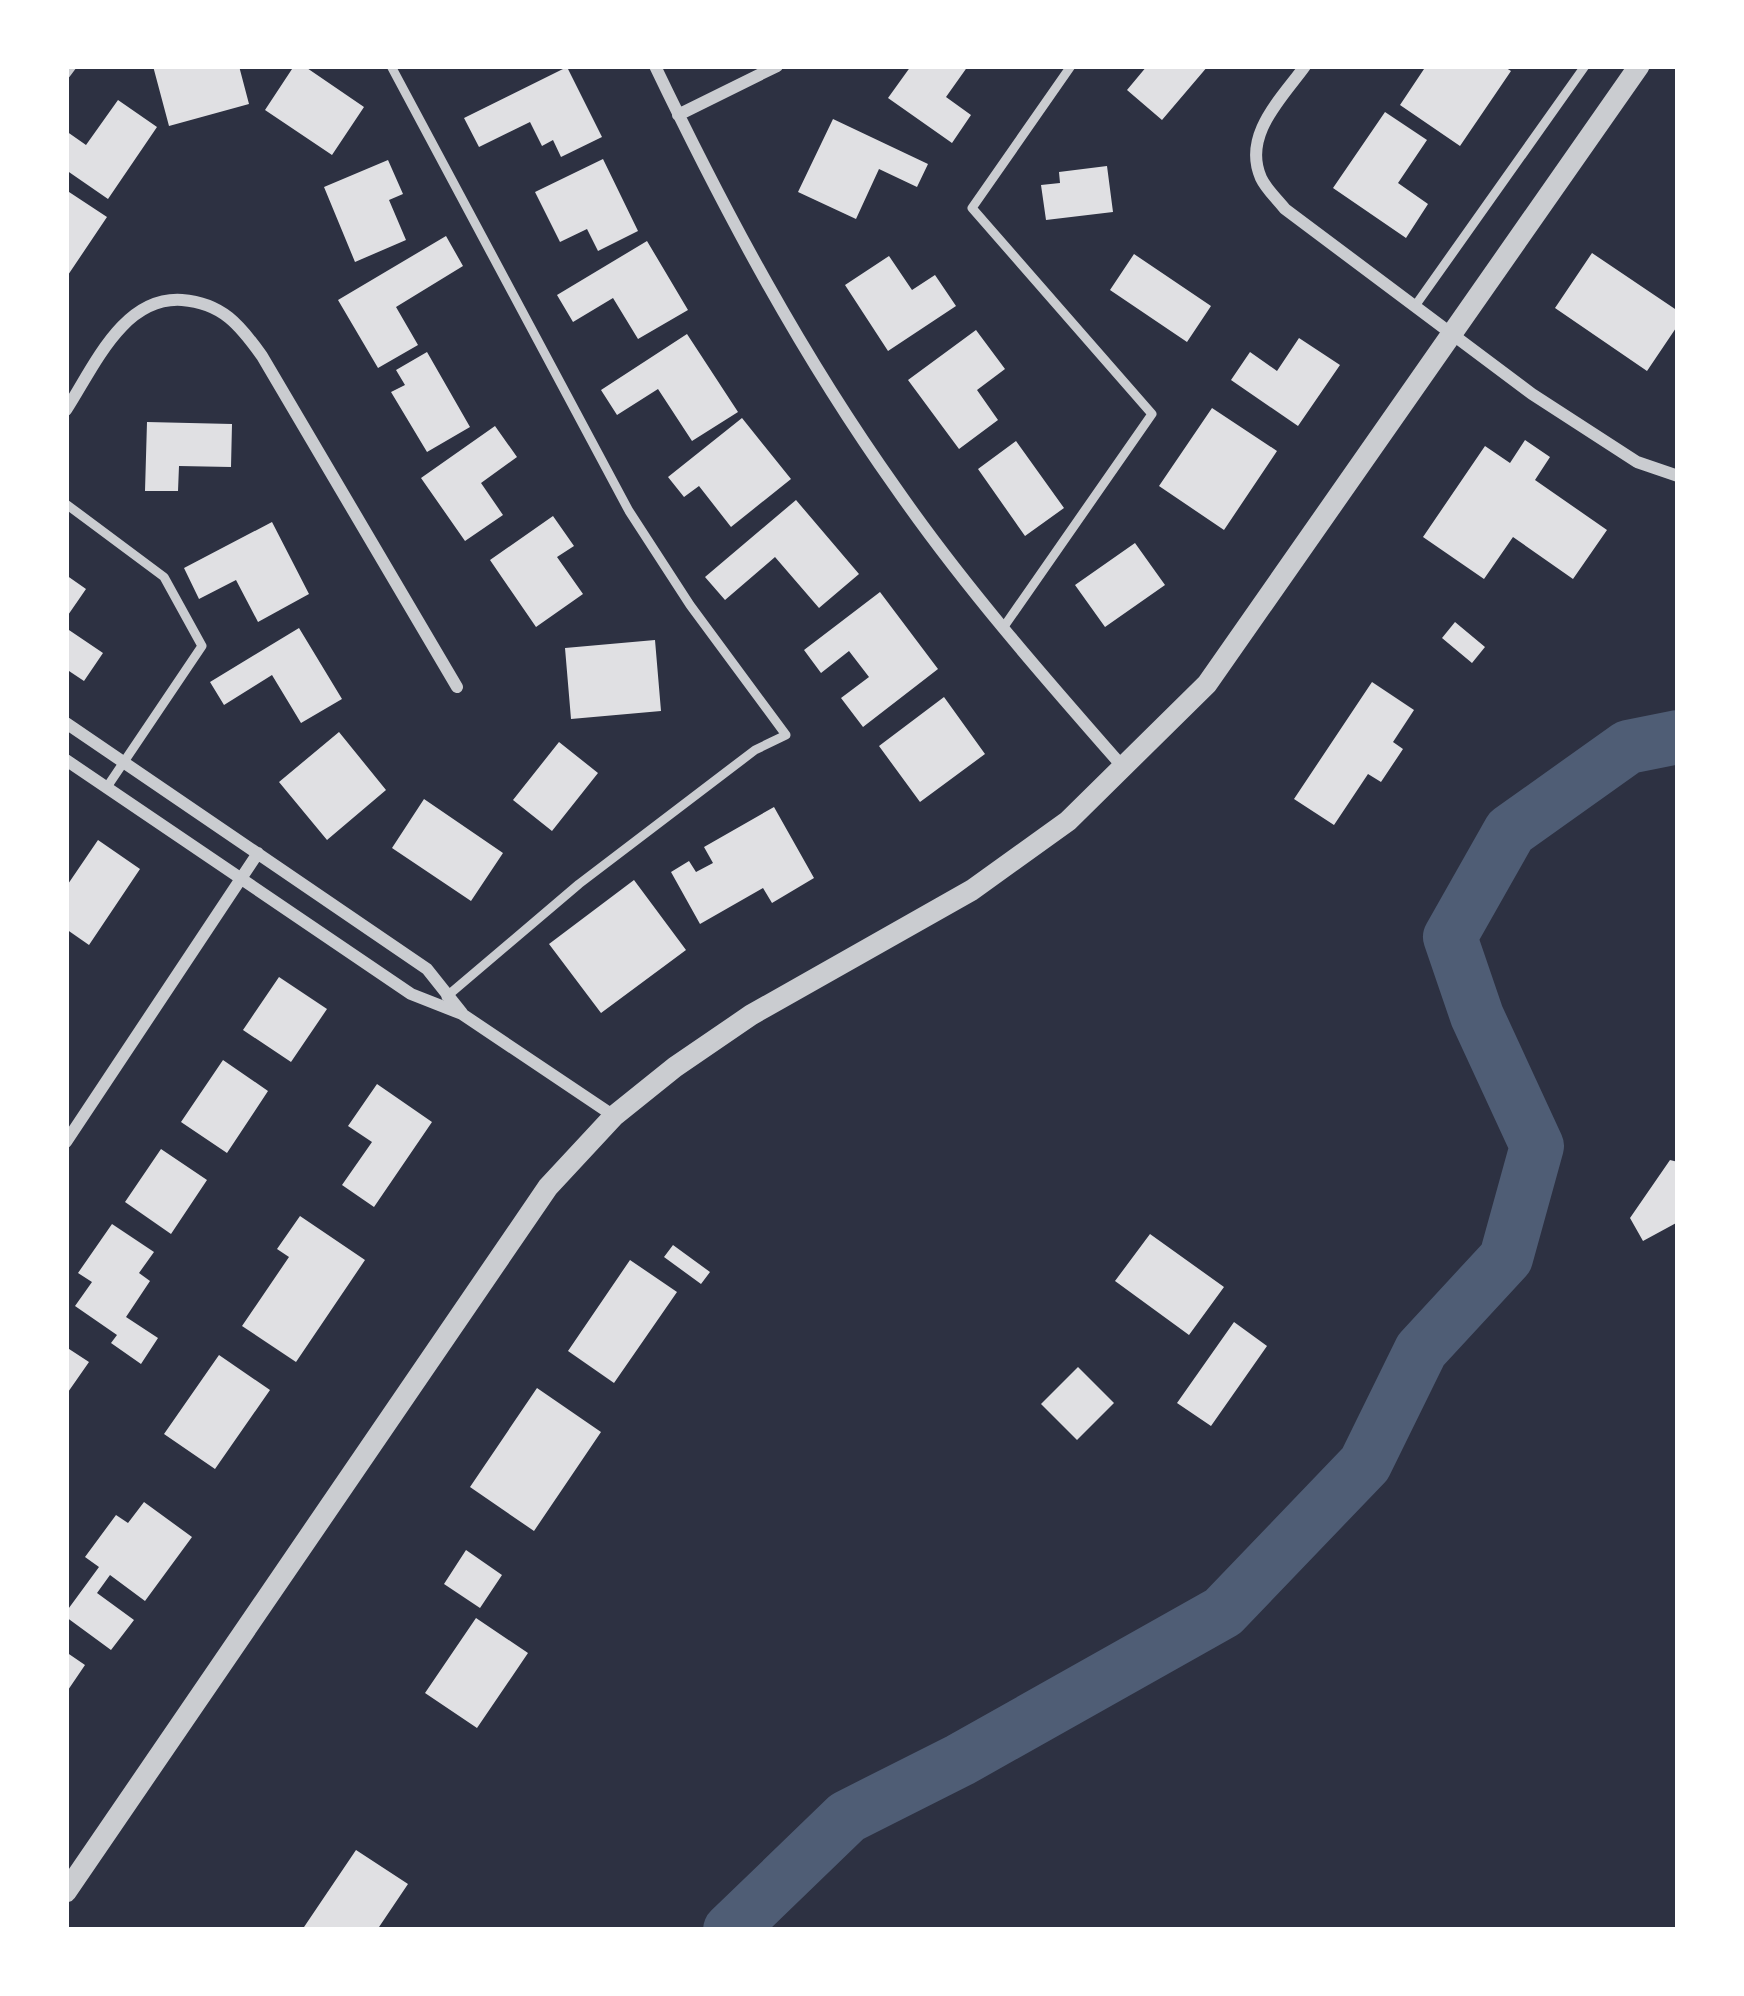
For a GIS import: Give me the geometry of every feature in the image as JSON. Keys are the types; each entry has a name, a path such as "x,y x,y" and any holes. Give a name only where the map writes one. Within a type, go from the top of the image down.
{"street":[{"path":"655,66 791,327 896,488 1003,628 1122,766"},
{"path":"678,115 777,66"},
{"path":"1305,66 1264,123 1255,148 1261,178 1285,209 1532,394 1637,462 1678,476"},
{"path":"66,1892 548,1187 614,1116 675,1067 751,1015 972,890 1068,821 1207,683 1639,66"},
{"path":"66,410 127,319 160,298 204,302 236,320 262,356 457,687"},
{"path":"66,723 428,969 443,1000"},
{"path":"66,760 411,994 443,1000 614,1116"},
{"path":"66,1142 258,854"}],"lane":[{"path":"66,74 72,66"},
{"path":"391,66 628,511 786,735 755,750 579,884 443,1000"},
{"path":"1003,628 1152,414 972,208 1070,66"},
{"path":"1415,306 1585,66"},
{"path":"66,504 164,578 202,646 106,787"}],"building":[{"path":"153,66 239,66 249,104 169,126"},
{"path":"294,66 304,66 364,107 332,155 265,110"},
{"path":"911,66 968,66 946,97 971,115 952,143 888,98"},
{"path":"1147,66 1208,66 1162,120 1127,90"},
{"path":"1426,66 1503,66 1511,71 1460,146 1400,105"},
{"path":"567,67 602,137 561,157 553,140 542,146 530,122 479,147 464,118"},
{"path":"118,100 157,127 108,199 66,170 66,131 86,145"},
{"path":"1385,112 1427,140 1398,183 1428,204 1406,238 1333,188"},
{"path":"833,119 928,164 917,187 879,169 856,219 798,192"},
{"path":"603,159 638,231 598,251 587,229 560,242 535,192"},
{"path":"388,160 403,194 389,200 406,240 355,262 324,187"},
{"path":"1107,166 1113,212 1046,220 1041,185 1060,183 1059,172"},
{"path":"66,190 107,217 66,278"},
{"path":"446,236 463,266 396,307 418,345 378,368 338,300"},
{"path":"647,241 688,310 638,339 613,298 573,322 557,295"},
{"path":"1592,253 1678,311 1678,325 1647,371 1555,308"},
{"path":"1134,254 1211,306 1187,342 1110,290"},
{"path":"889,256 912,290 935,275 956,306 888,351 845,285"},
{"path":"976,330 1005,369 977,390 998,420 959,449 908,380"},
{"path":"687,334 738,412 692,441 658,389 617,415 601,390"},
{"path":"1299,338 1340,365 1298,426 1231,380 1250,352 1277,371"},
{"path":"427,352 470,427 427,452 391,392 405,385 396,370"},
{"path":"1212,408 1277,451 1224,530 1159,486"},
{"path":"742,418 791,479 731,527 699,486 684,497 668,477"},
{"path":"147,422 232,424 231,467 179,466 178,491 145,491"},
{"path":"495,426 517,457 481,483 503,515 465,541 421,478"},
{"path":"1525,440 1550,457 1535,480 1607,530 1573,579 1513,537 1484,579 1423,537 1485,446 1510,463"},
{"path":"1016,441 1064,508 1025,536 978,469"},
{"path":"796,500 859,574 819,608 775,557 725,600 705,577"},
{"path":"553,516 574,546 557,557 583,594 536,627 490,560"},
{"path":"272,522 309,594 258,622 236,580 199,599 184,568"},
{"path":"1135,543 1165,585 1105,627 1075,585"},
{"path":"66,575 86,589 66,618"},
{"path":"880,592 938,669 863,727 841,698 869,677 849,651 821,673 804,650"},
{"path":"1455,622 1485,647 1472,663 1442,638"},
{"path":"66,628 103,653 84,681 66,669"},
{"path":"299,628 342,699 301,723 272,675 224,705 210,682"},
{"path":"655,640 661,711 571,719 565,648"},
{"path":"1372,682 1414,710 1393,742 1403,749 1381,782 1368,774 1334,825 1294,799"},
{"path":"944,697 985,754 920,802 879,746"},
{"path":"339,732 386,790 327,840 279,782"},
{"path":"559,742 598,773 552,831 513,800"},
{"path":"424,799 503,853 471,901 392,848"},
{"path":"774,807 814,878 772,903 763,888 700,924 671,872 689,861 696,872 713,863 704,847"},
{"path":"98,840 140,869 89,945 66,929 66,887"},
{"path":"634,880 686,950 601,1013 549,944"},
{"path":"279,977 327,1009 291,1062 243,1030"},
{"path":"223,1060 268,1091 227,1153 181,1122"},
{"path":"377,1084 432,1122 374,1207 342,1185 372,1142 348,1126"},
{"path":"161,1149 207,1180 171,1234 125,1202"},
{"path":"1670,1160 1678,1162 1678,1222 1643,1241 1630,1218"},
{"path":"300,1216 365,1260 296,1362 242,1326 289,1257 277,1249"},
{"path":"112,1224 154,1252 139,1273 150,1281 126,1317 158,1338 141,1364 111,1343 117,1335 75,1306 92,1282 78,1273"},
{"path":"1150,1234 1224,1287 1189,1335 1115,1281"},
{"path":"673,1245 710,1272 701,1284 664,1257"},
{"path":"630,1260 677,1292 614,1383 568,1351"},
{"path":"1234,1322 1267,1346 1211,1426 1177,1403"},
{"path":"66,1347 89,1362 66,1395"},
{"path":"219,1355 270,1390 215,1469 164,1434"},
{"path":"1078,1367 1114,1403 1077,1440 1041,1404"},
{"path":"537,1388 601,1432 534,1531 470,1487"},
{"path":"144,1502 192,1537 145,1601 110,1575 97,1593 134,1620 111,1650 66,1617 66,1612 99,1567 85,1557 116,1515 128,1523"},
{"path":"466,1550 502,1575 480,1608 444,1584"},
{"path":"476,1618 528,1653 477,1728 425,1693"},
{"path":"66,1652 85,1665 66,1693"},
{"path":"356,1850 408,1884 377,1930 302,1930"}],"waterway":[{"path":"730,1930 847,1817 960,1760 1223,1612 1365,1464 1421,1350 1506,1258 1537,1146 1477,1016 1450,937 1510,831 1628,747 1678,737"}]}
